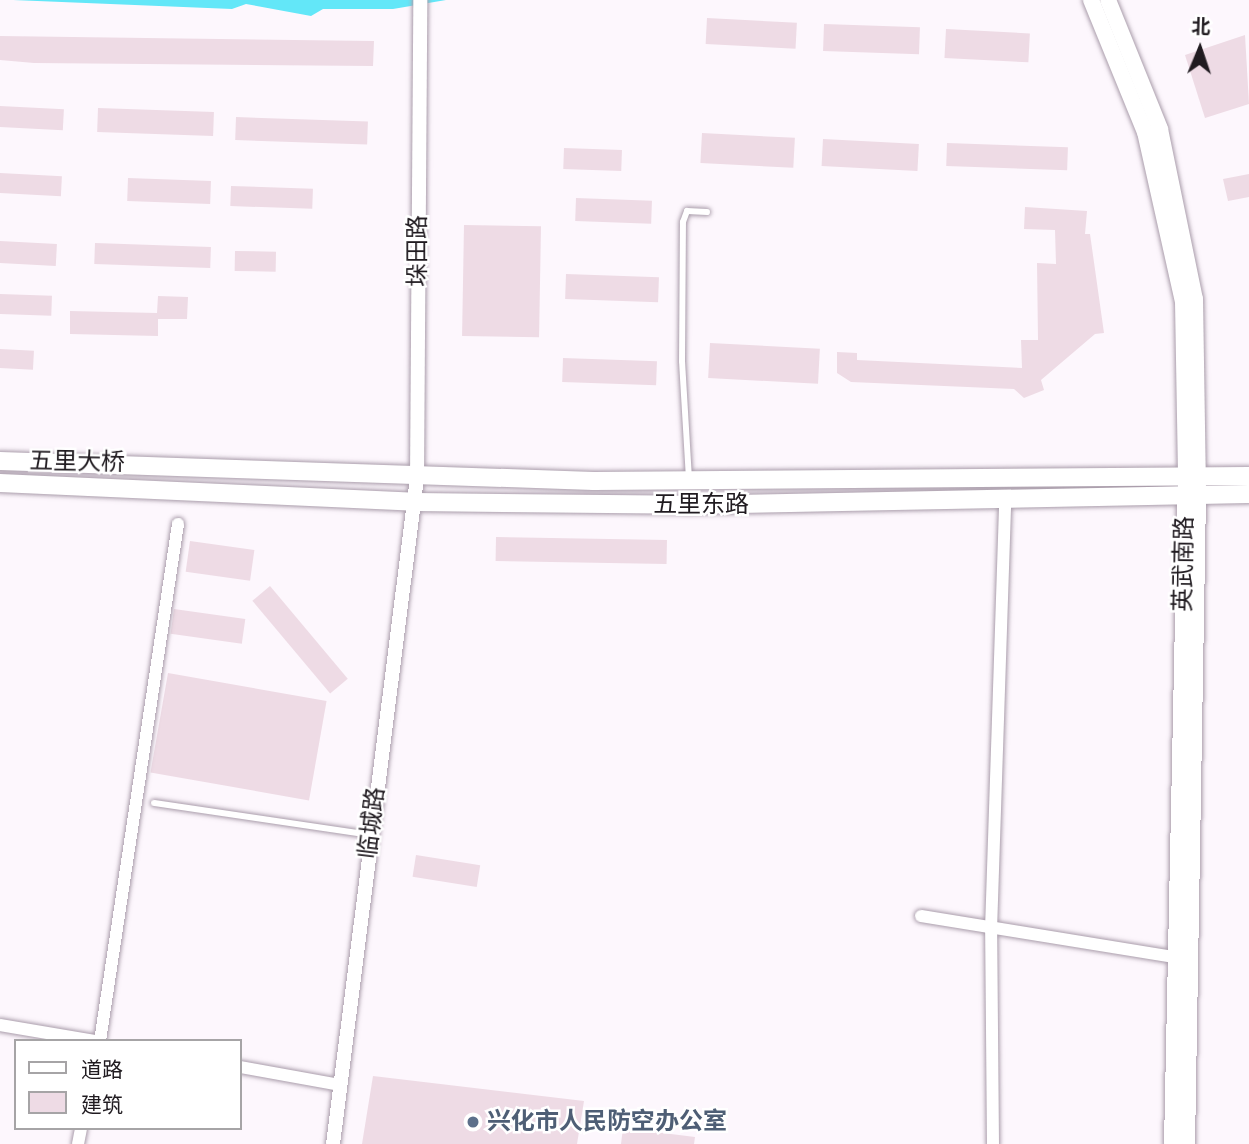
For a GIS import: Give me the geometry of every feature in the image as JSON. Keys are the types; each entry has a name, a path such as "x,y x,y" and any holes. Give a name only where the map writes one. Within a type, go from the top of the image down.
{"main road":[{"name":"英武南路","path":"1091,0 1112,27 1160,129 1195,299 1187,1144"},
{"name":"英武南路","path":"1108,0 1112,27"},
{"name":"五里大桥","path":"0,461 154,464"},
{"name":"五里东路","path":"154,464 417,478 689,481 1249,476"},
{"name":"五里大桥","path":"0,483 152,486"},
{"name":"五里东路","path":"152,486 415,502 1005,503 1249,494"},
{"name":"英武南路","path":"1172,1144 1175,957 1192,496"}],"street":[{"name":"垛田路","path":"415,502 419,0"},
{"name":"临城路","path":"333,1144 370,835 415,502"},
{"path":"992,1144 991,930 1005,503"},
{"path":"97,1039 178,524"},
{"path":"920,916 991,930 1175,957"},
{"path":"0,1026 84,1039"},
{"path":"242,1067 340,1085"}],"lane":[{"path":"689,481 682,361 683,222 687,211 707,212"},
{"path":"153,803 370,835"}],"water":[{"path":"13,0 446,0 393,9 323,9 311,16 246,4 232,9"}],"building":[{"path":"707,18 797,23 796,49 706,44"},
{"path":"824,24 920,27 919,54 823,51"},
{"path":"946,29 1030,33 1028,62 944,58"},
{"path":"1245,35 1249,104 1205,118 1185,55"},
{"path":"0,36 374,41 373,66 34,63 0,60"},
{"path":"0,106 64,109 63,130 0,127"},
{"path":"98,108 214,112 213,136 97,132"},
{"path":"236,117 368,122 367,145 235,140"},
{"path":"702,133 795,138 793,168 700,163"},
{"path":"823,139 919,144 917,171 822,166"},
{"path":"947,143 1068,147 1067,170 946,166"},
{"path":"564,148 622,150 621,171 563,169"},
{"path":"0,173 62,176 61,196 0,193"},
{"path":"1249,174 1249,197 1228,201 1223,179"},
{"path":"128,178 211,181 210,204 127,201"},
{"path":"231,186 313,189 312,209 230,206"},
{"path":"576,198 652,201 651,224 575,221"},
{"path":"1025,207 1087,211 1085,234 1090,234 1104,333 1095,334 1041,380 1044,390 1024,398 1014,389 851,382 837,373 837,352 857,353 857,360 1022,368 1021,340 1038,340 1037,263 1056,264 1055,230 1024,229"},
{"path":"464,225 541,226 539,337 462,336"},
{"path":"0,241 57,244 56,266 0,263"},
{"path":"95,243 211,247 210,268 94,264"},
{"path":"235,251 276,252 276,272 235,271"},
{"path":"566,274 659,277 658,302 565,299"},
{"path":"0,294 52,296 51,316 0,314"},
{"path":"158,296 188,297 187,319 158,319 158,336 70,334 70,311 157,313"},
{"path":"710,343 820,349 818,384 708,378"},
{"path":"0,349 34,351 33,370 0,368"},
{"path":"563,358 657,361 656,385 562,382"},
{"path":"496,537 667,540 667,564 496,561"},
{"path":"190,541 254,550 250,581 186,572"},
{"path":"270,586 348,679 330,693 252,601"},
{"path":"174,609 245,619 242,644 171,634"},
{"path":"168,673 327,701 309,800 150,772"},
{"path":"416,855 480,865 477,887 413,877"},
{"name":"兴化市人民防空办公室","path":"373,1076 584,1101 577,1144 362,1144"},
{"path":"623,1128 695,1137 694,1144 621,1144"}],"place":[{"name":"兴化市人民防空办公室","path":"473,1122"}]}
